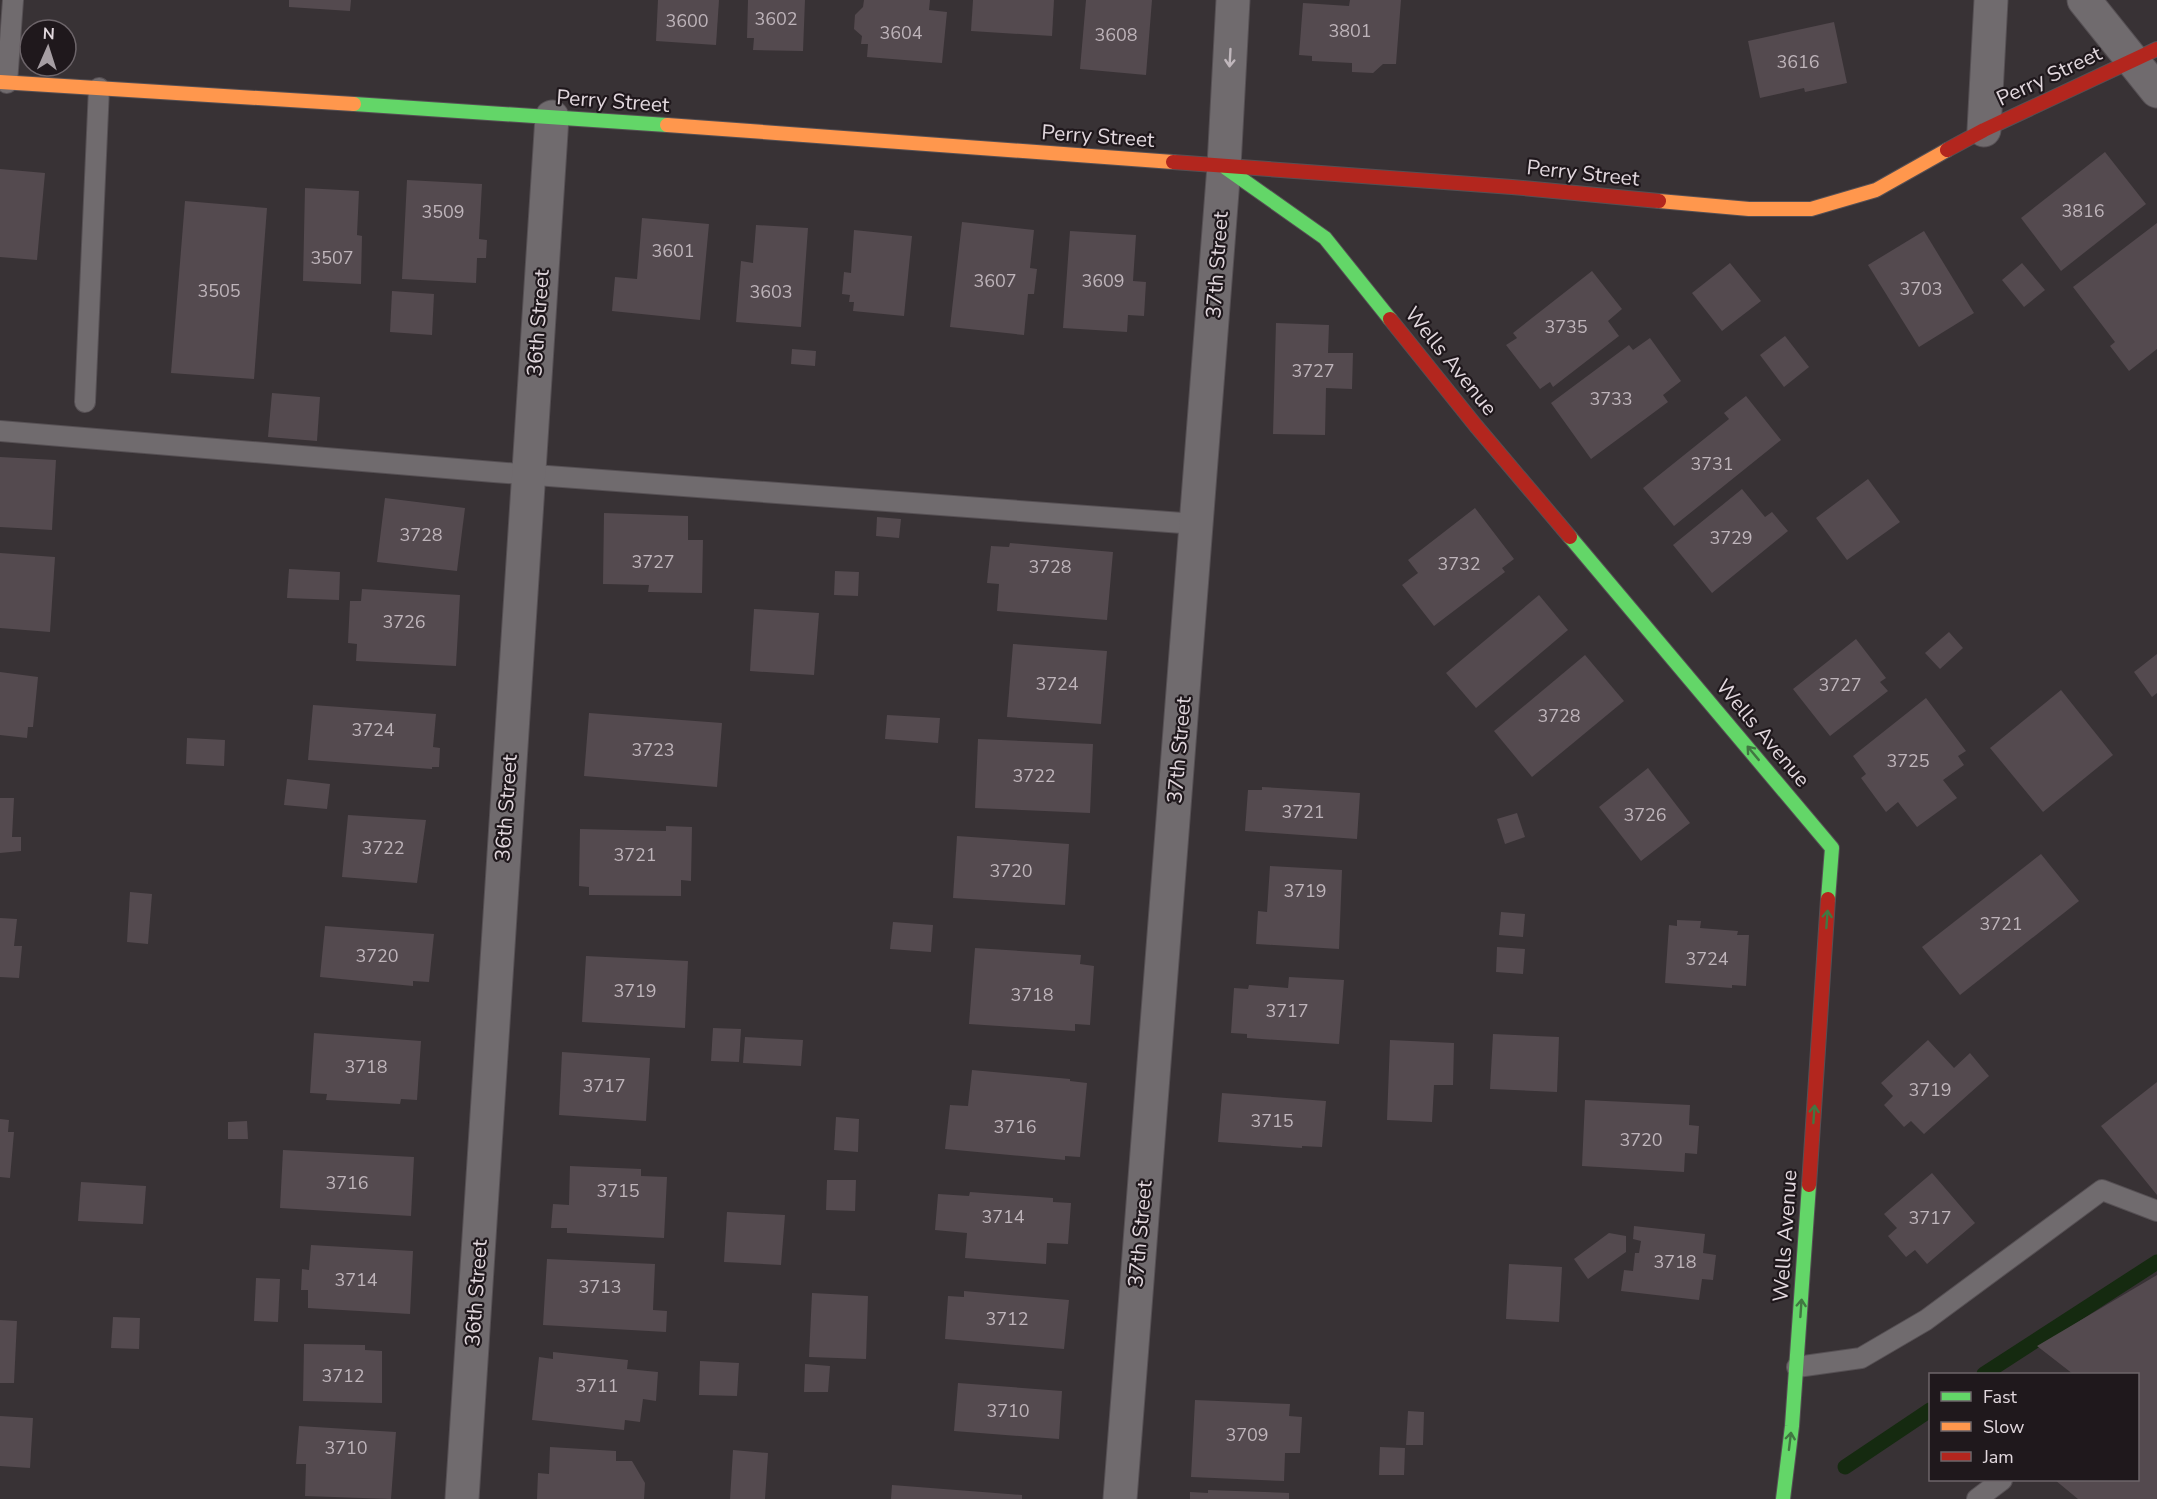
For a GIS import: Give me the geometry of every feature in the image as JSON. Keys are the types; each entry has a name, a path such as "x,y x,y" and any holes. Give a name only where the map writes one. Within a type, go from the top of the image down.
{"street":[{"name":"37th Street","path":"1120,1499 1224,166 1233,0"},
{"path":"1984,130 1991,0"},
{"path":"2084,0 2145,55 2157,91"},
{"name":"Perry Street","path":"4,82 552,117 1512,187 1749,209 1811,209 1876,190 1984,130 2145,55"},
{"name":"36th Street","path":"462,1499 552,117"},
{"name":"Wells Avenue","path":"1224,166 1325,238 1476,426 1832,848 1797,1367 1783,1499"}],"lane":[{"path":"4,82 13,0"},
{"path":"85,402 99,88"},
{"path":"0,431 528,475 1196,524"},
{"path":"1797,1367 1861,1358 1926,1320 2102,1190 2157,1211"},
{"path":"1977,1499 2000,1481"}],"building":[{"path":"289,0 351,0 350,11 289,7"},
{"path":"658,0 719,0 716,45 656,41"},
{"path":"748,0 805,0 803,51 753,50 754,38 747,38"},
{"path":"864,0 930,0 929,10 947,12 942,63 867,57 868,44 861,44 862,36 854,29 855,15 863,7"},
{"path":"973,0 1054,0 1052,36 971,31"},
{"path":"1086,0 1152,0 1146,75 1080,69"},
{"path":"1350,0 1401,0 1396,64 1383,64 1373,73 1352,72 1352,63 1312,61 1312,56 1299,55 1303,3 1349,6"},
{"path":"1834,22 1847,83 1805,92 1804,88 1760,98 1748,41"},
{"path":"2105,152 2146,204 2061,271 2021,218"},
{"path":"0,169 45,173 37,260 0,257"},
{"path":"407,180 482,184 479,239 487,240 486,258 477,258 476,283 402,279"},
{"path":"305,188 359,191 357,235 362,236 361,284 303,281"},
{"path":"185,201 267,208 254,379 171,373"},
{"path":"642,218 709,224 700,320 612,311 615,277 637,279"},
{"path":"962,222 1034,230 1030,268 1037,269 1034,294 1028,294 1024,335 950,327"},
{"path":"2157,223 2157,349 2129,371 2110,346 2115,342 2073,287"},
{"path":"756,225 808,228 801,327 736,322 741,261 753,263"},
{"path":"854,230 912,236 904,316 853,311 854,302 849,302 850,295 842,294 844,272 851,273"},
{"path":"1070,231 1136,235 1133,281 1146,282 1144,316 1128,315 1127,332 1063,328"},
{"path":"1924,231 1974,313 1919,347 1868,265"},
{"path":"1730,263 1761,301 1722,331 1692,293"},
{"path":"2022,263 2045,290 2024,307 2002,280"},
{"path":"1592,271 1622,309 1608,321 1619,336 1553,387 1550,382 1540,389 1506,345 1517,338 1513,333"},
{"path":"392,291 434,294 432,335 390,332"},
{"path":"1276,323 1329,325 1328,353 1353,353 1352,389 1326,388 1325,435 1273,434"},
{"path":"1785,336 1809,367 1784,387 1760,355"},
{"path":"1650,338 1681,381 1663,395 1668,402 1591,459 1551,403 1629,345 1633,350"},
{"path":"792,349 816,351 815,366 791,364"},
{"path":"272,393 320,397 317,441 268,437"},
{"path":"1746,396 1781,440 1674,526 1643,488 1729,419 1724,413"},
{"path":"0,457 56,460 52,530 0,527"},
{"path":"1868,479 1900,522 1847,560 1816,518"},
{"path":"1742,489 1765,517 1772,512 1788,531 1712,593 1673,545"},
{"path":"385,498 465,508 457,571 377,562"},
{"path":"1475,508 1514,559 1502,568 1505,572 1434,626 1402,585 1418,573 1408,560"},
{"path":"604,513 688,516 688,540 703,540 702,593 648,592 649,585 603,584"},
{"path":"877,517 901,519 899,538 876,536"},
{"path":"1010,543 1113,552 1107,620 997,611 999,584 987,583 991,546 1009,547"},
{"path":"0,553 55,557 50,632 0,628"},
{"path":"289,569 340,572 339,600 287,598"},
{"path":"835,571 859,572 858,596 834,595"},
{"path":"362,589 460,595 456,666 356,661 357,644 348,643 350,601 361,601"},
{"path":"1539,595 1568,630 1476,708 1446,673"},
{"path":"754,609 819,613 814,675 750,671"},
{"path":"1949,632 1963,648 1940,669 1925,653"},
{"path":"1856,639 1886,678 1880,682 1888,691 1830,736 1793,689"},
{"path":"1013,644 1107,651 1101,724 1007,717"},
{"path":"2157,654 2157,693 2152,697 2134,672"},
{"path":"1585,655 1624,701 1532,777 1494,731"},
{"path":"0,672 38,677 33,727 28,727 27,738 0,735"},
{"path":"2061,690 2113,755 2043,812 1990,748"},
{"path":"1926,698 1966,751 1958,756 1964,765 1943,780 1957,798 1917,827 1898,802 1886,812 1861,778 1866,774 1853,756"},
{"path":"313,705 436,714 433,747 440,748 439,767 432,767 432,769 308,760"},
{"path":"589,713 722,723 717,787 584,776"},
{"path":"887,715 940,718 938,743 885,739"},
{"path":"187,738 225,740 224,766 186,764"},
{"path":"978,739 1093,744 1090,813 975,808"},
{"path":"1648,768 1690,823 1641,861 1599,807"},
{"path":"287,779 330,784 327,809 284,805"},
{"path":"1262,787 1360,793 1357,839 1245,831 1248,790 1262,790"},
{"path":"0,798 14,798 12,837 21,837 21,851 0,853"},
{"path":"1517,813 1525,837 1505,844 1497,819"},
{"path":"348,815 426,820 417,883 342,877"},
{"path":"666,826 692,827 691,881 681,880 681,896 589,895 589,887 579,886 580,829 666,831"},
{"path":"957,836 1069,844 1065,905 953,898"},
{"path":"2041,854 2079,901 1960,995 1922,947"},
{"path":"1270,866 1342,870 1339,949 1256,944 1258,911 1267,912"},
{"path":"130,892 152,894 148,944 127,942"},
{"path":"1501,912 1525,914 1523,937 1499,935"},
{"path":"0,918 17,919 14,946 22,946 19,978 0,977"},
{"path":"1677,920 1701,921 1700,928 1738,931 1737,935 1749,935 1746,986 1732,985 1732,988 1665,983 1669,925 1677,926"},
{"path":"893,922 933,925 931,952 890,949"},
{"path":"325,926 434,934 429,982 413,981 413,986 320,977"},
{"path":"1497,947 1525,949 1523,974 1496,972"},
{"path":"975,948 1081,955 1080,964 1094,966 1090,1025 1075,1024 1075,1031 969,1024"},
{"path":"586,956 688,961 685,1028 582,1022"},
{"path":"1289,977 1344,980 1339,1044 1247,1038 1247,1034 1231,1033 1234,988 1248,989 1249,985 1288,988"},
{"path":"713,1028 741,1029 739,1062 711,1061"},
{"path":"314,1033 421,1041 417,1100 401,1099 400,1104 326,1100 327,1094 310,1093"},
{"path":"1493,1034 1559,1037 1557,1092 1490,1089"},
{"path":"745,1037 803,1040 801,1066 743,1063"},
{"path":"1390,1040 1454,1043 1453,1085 1434,1085 1432,1122 1387,1120"},
{"path":"1928,1040 1954,1068 1970,1053 1989,1076 1924,1134 1911,1121 1904,1127 1884,1105 1893,1096 1881,1083"},
{"path":"562,1052 650,1058 646,1121 559,1115"},
{"path":"972,1070 1070,1079 1070,1081 1087,1083 1080,1157 1065,1156 1065,1160 945,1149 950,1105 968,1106"},
{"path":"2157,1082 2157,1195 2101,1126"},
{"path":"1222,1093 1326,1101 1322,1147 1302,1146 1302,1148 1218,1142"},
{"path":"1585,1100 1690,1105 1689,1125 1699,1126 1697,1154 1685,1153 1684,1172 1582,1166"},
{"path":"836,1117 859,1119 858,1152 834,1150"},
{"path":"0,1119 9,1120 8,1132 14,1132 10,1178 0,1177"},
{"path":"247,1121 248,1139 228,1139 228,1122"},
{"path":"283,1150 414,1157 411,1216 280,1208"},
{"path":"570,1166 641,1169 641,1176 667,1177 664,1238 567,1233 567,1228 551,1228 553,1204 569,1205"},
{"path":"1932,1173 1975,1223 1927,1264 1915,1250 1906,1257 1888,1236 1897,1228 1884,1214"},
{"path":"827,1180 856,1180 855,1211 826,1210"},
{"path":"81,1182 146,1186 143,1224 78,1221"},
{"path":"970,1192 1053,1198 1053,1202 1071,1203 1068,1244 1047,1243 1046,1264 965,1258 967,1233 935,1230 938,1194 969,1196"},
{"path":"727,1212 785,1215 781,1265 724,1262"},
{"path":"1634,1226 1705,1234 1703,1253 1716,1255 1713,1280 1702,1279 1699,1300 1621,1291 1624,1270 1633,1271 1635,1253 1639,1253 1641,1241 1633,1239"},
{"path":"1609,1233 1626,1236 1626,1252 1588,1279 1574,1259"},
{"path":"311,1245 413,1251 410,1314 308,1308 308,1290 301,1290 302,1269 309,1270"},
{"path":"547,1259 655,1264 653,1310 667,1311 666,1332 543,1325"},
{"path":"1509,1264 1562,1267 1559,1322 1506,1319"},
{"path":"2157,1275 2157,1499 2078,1499 2056,1481 2139,1481 2139,1373 2072,1373 2037,1346"},
{"path":"256,1278 280,1279 278,1322 254,1321"},
{"path":"964,1291 1069,1300 1064,1349 945,1339 948,1296 964,1297"},
{"path":"812,1293 868,1296 866,1359 809,1357"},
{"path":"113,1317 140,1318 139,1349 111,1348"},
{"path":"0,1320 17,1321 14,1383 0,1383"},
{"path":"304,1344 365,1345 365,1350 382,1351 382,1403 303,1401"},
{"path":"553,1352 628,1360 627,1369 658,1372 656,1401 643,1399 640,1422 625,1420 624,1430 532,1420 539,1357 553,1359"},
{"path":"700,1361 739,1363 737,1396 699,1395"},
{"path":"805,1364 830,1366 828,1392 804,1392"},
{"path":"958,1383 1062,1391 1059,1439 954,1431"},
{"path":"1195,1400 1290,1404 1289,1416 1302,1417 1300,1453 1285,1453 1284,1481 1191,1477"},
{"path":"1408,1411 1424,1412 1423,1445 1406,1445"},
{"path":"0,1416 33,1418 30,1468 0,1466"},
{"path":"299,1426 396,1432 391,1499 305,1496 306,1464 296,1464"},
{"path":"550,1447 616,1451 616,1461 632,1461 645,1483 644,1499 537,1499 538,1473 549,1474"},
{"path":"1380,1447 1405,1448 1404,1475 1379,1475"},
{"path":"733,1450 768,1453 765,1499 730,1499"},
{"path":"892,1485 1022,1495 1022,1499 891,1499"},
{"path":"1208,1490 1289,1493 1289,1499 1190,1499 1190,1492 1208,1493"}],"waterway":[{"path":"1986,1373 2157,1262"},
{"path":"1845,1467 1929,1411"}],"traffic: fast":[{"path":"354,104 667,125"},
{"path":"1226,168 1325,238 1390,319"},
{"path":"1570,537 1832,848 1828,899"},
{"path":"1783,1499 1792,1426 1809,1185"}],"traffic: slow":[{"path":"0,82 354,104"},
{"path":"667,125 1173,162"},
{"path":"1659,201 1749,209 1811,209 1876,190 1947,150"}],"traffic: jam":[{"path":"1947,150 1984,130 2157,49"},
{"path":"1173,162 1512,187 1659,201"},
{"path":"1390,319 1476,426 1570,537"},
{"path":"1809,1185 1828,899"}]}
